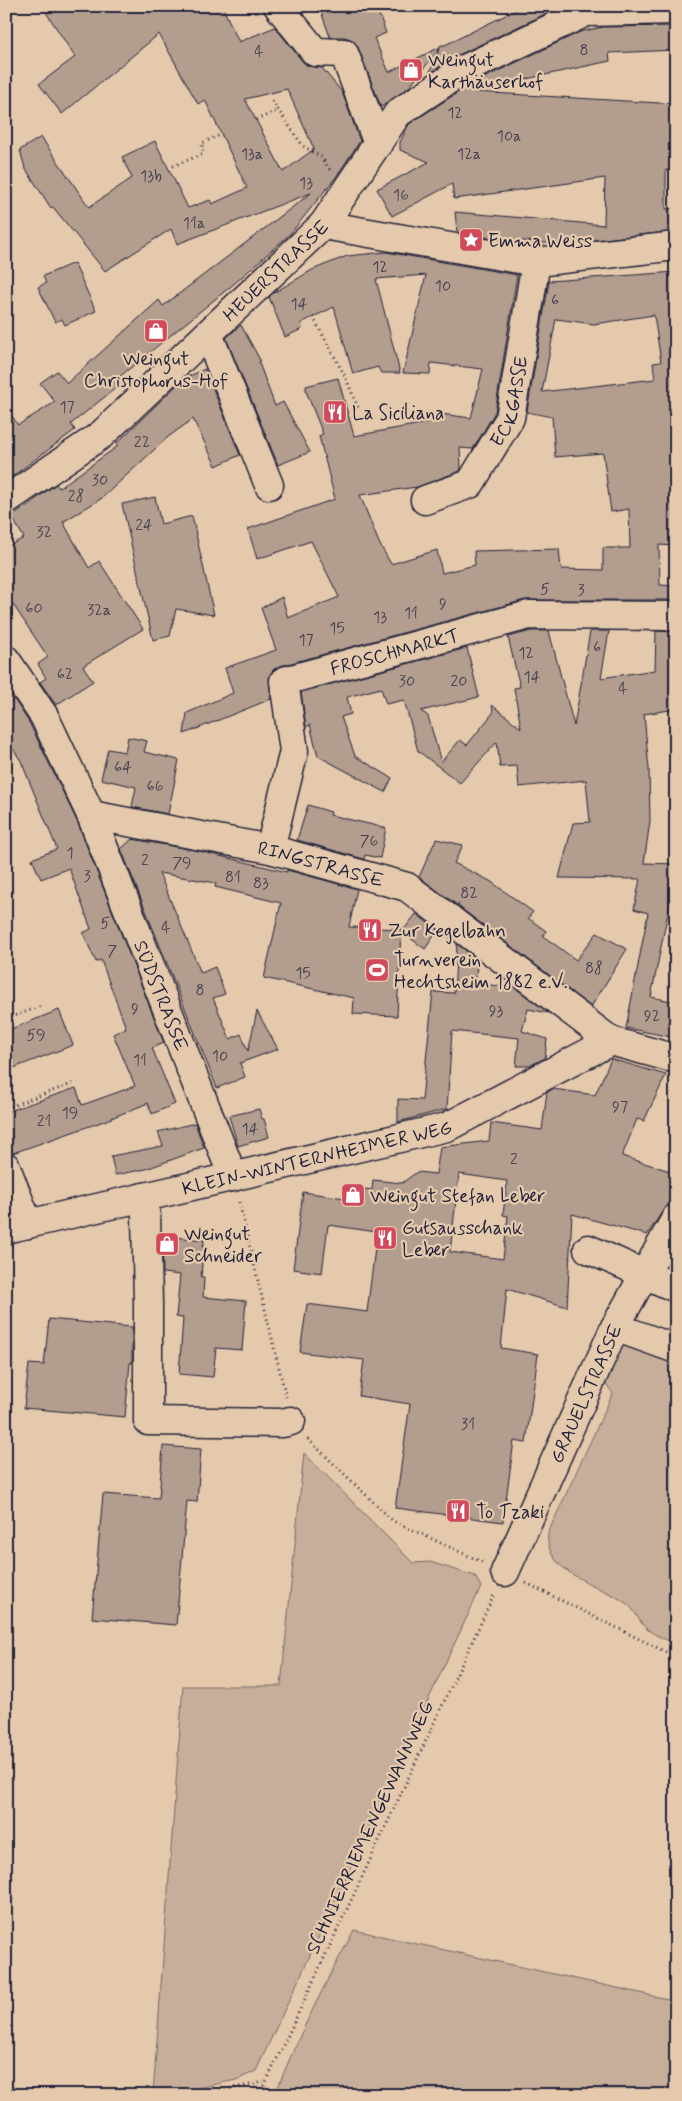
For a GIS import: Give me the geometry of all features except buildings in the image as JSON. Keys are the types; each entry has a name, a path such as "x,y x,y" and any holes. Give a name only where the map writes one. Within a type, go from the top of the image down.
{"street":[{"path":"278,6 314,52 344,53 378,144"},
{"path":"323,225 398,113 463,70 586,9 676,10"},
{"name":"HEUERSTRASSE","path":"6,500 101,434 323,225 536,262 676,246"},
{"name":"ECKGASSE","path":"425,500 470,484 510,418 536,262"},
{"name":"HEUERSTRASSE","path":"208,334 269,485"},
{"name":"FROSCHMARKT","path":"270,849 294,751 284,681 529,614 676,616"},
{"path":"6,660 44,716 91,815"},
{"name":"RINGSTRASSE","path":"91,815 270,849 407,888 611,1041 676,1059"},
{"name":"SÜDSTRASSE","path":"91,815 233,1177"},
{"name":"KLEIN-WINTERNHEIMER WEG","path":"17,1226 447,1127 611,1041"},
{"path":"6,1166 17,1226"},
{"path":"143,1197 146,1215 148,1292 148,1421 282,1423 291,1420"},
{"name":"GRAUELSTRASSE","path":"504,1572 615,1327 673,1225"},
{"path":"588,1250 676,1288"},
{"path":"615,1327 676,1349"}],"path":[{"path":"272,101 303,146 320,157 335,176"},
{"path":"256,120 278,110"},
{"path":"174,166 203,154 202,143 222,134"},
{"path":"313,317 345,376 359,410"},
{"path":"6,1020 42,1006"},
{"path":"6,1108 74,1083"},
{"path":"233,1177 291,1420 325,1457 393,1521 504,1572 676,1657"},
{"name":"SCHNIERRIEMENGEWANNWEG","path":"260,2095 264,2082 504,1572"},
{"path":"200,2095 264,2082"}],"shaded area":[{"path":"622,1342 676,1361 676,1644 648,1630 626,1603 563,1568 554,1558 549,1547 548,1533 613,1393 603,1381"},
{"path":"304,1453 413,1563 430,1562 475,1576 481,1587 256,2071 236,2080 163,2095 153,2095 183,1686 281,1686"},
{"path":"354,1930 676,2001 676,2095 275,2095 302,2032"}],"place":[{"name":"Weingut Karthäuserhof","path":"411,70"},
{"name":"Emma Weiss","path":"471,240"},
{"name":"Weingut Christophorus-Hof","path":"156,331"},
{"name":"La Siciliana","path":"335,412"},
{"name":"Zur Kegelbahn","path":"370,930"},
{"name":"Turnverein Hechtsheim 1882 e.V.","path":"377,970"},
{"name":"Weingut Stefan Leber","path":"353,1195"},
{"name":"Gutsausschank Leber","path":"385,1238"},
{"name":"Weingut Schneider","path":"167,1244"},
{"name":"To Tzaki","path":"458,1511"}]}
